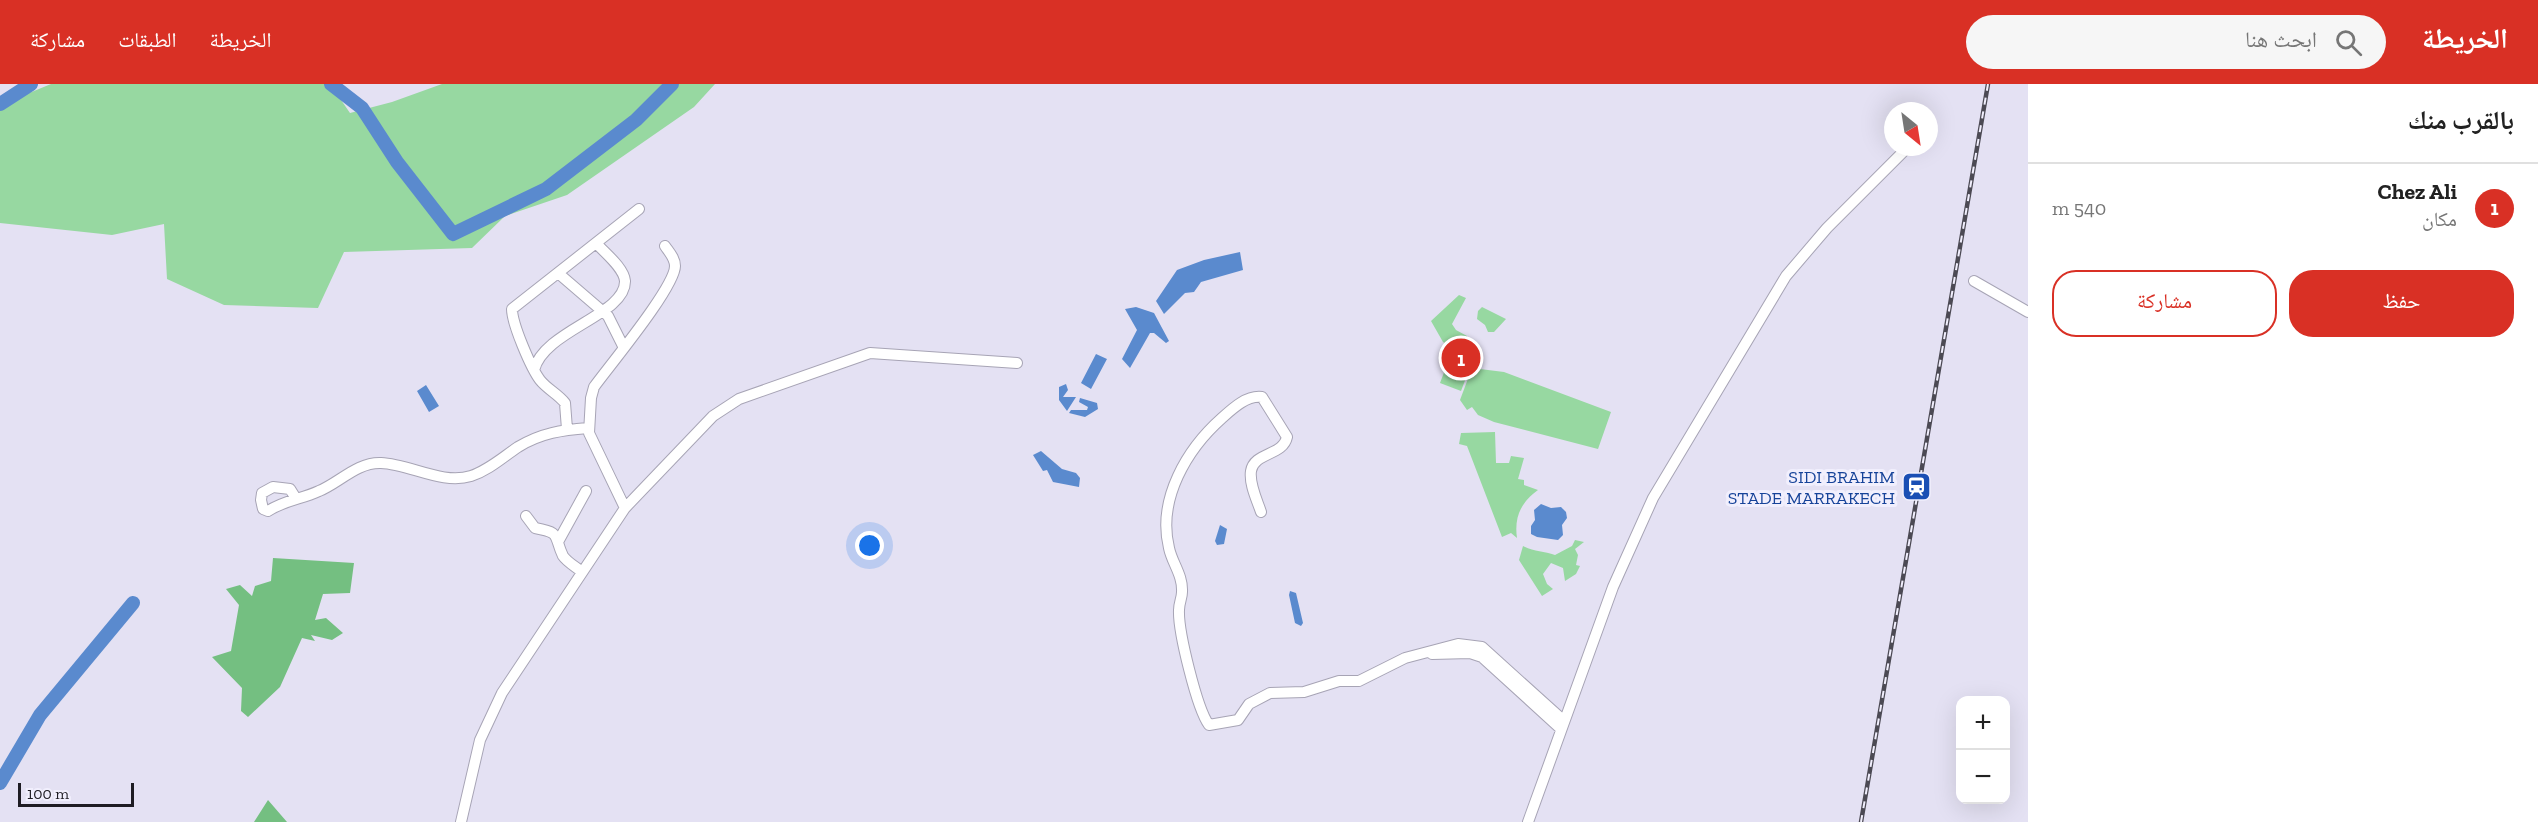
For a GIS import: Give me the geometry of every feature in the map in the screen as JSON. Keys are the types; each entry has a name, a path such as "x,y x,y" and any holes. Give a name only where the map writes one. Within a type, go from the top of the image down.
{"street":[{"path":"1528,822 1613,587 1647,509 1786,276 1827,228 1899,156"},
{"path":"567,429 564,402 541,381 534,370 513,319 512,309 639,209"},
{"path":"534,370 540,356 550,345 604,311 619,295 625,282 618,268 597,244"},
{"path":"625,508 588,428 592,391 623,346 663,296 670,283 675,264 664,246"},
{"path":"558,273 604,311 623,346"},
{"path":"1974,281 2028,312"},
{"path":"461,822 480,740 492,711 625,508 713,416 739,399 870,353 1017,363"},
{"path":"1261,513 1251,478 1252,467 1256,461 1282,447 1287,440 1268,403 1262,397 1256,396 1228,413 1207,432 1179,472 1171,498 1168,542 1182,588 1179,609 1182,640 1208,724 1238,720 1249,704 1269,693 1304,692 1339,681 1359,681 1384,667 1419,654 1449,649 1474,653 1482,657 1563,725"},
{"path":"295,497 318,492 344,476 377,463 442,476 473,475 546,433 588,428"},
{"path":"559,540 586,491"},
{"path":"526,516 535,528 551,531 559,540 564,557 582,572"}],"green space":[{"path":"51,84 330,84 350,113 392,102 442,84 715,84 694,107 567,195 505,216 472,248 344,252 318,308 224,305 167,279 164,224 112,235 0,223 0,105"},
{"path":"1459,295 1466,298 1452,324 1456,330 1467,336 1466,356 1443,342 1431,321"},
{"path":"1482,307 1506,319 1494,332 1488,332 1485,325 1477,319 1478,311"},
{"path":"1448,362 1469,370 1461,391 1440,383"},
{"path":"1472,368 1504,372 1611,412 1598,449 1494,422 1478,415 1472,407 1467,410 1460,400"},
{"path":"1495,432 1496,463 1509,463 1511,456 1524,458 1518,479 1524,480 1524,485 1538,490 1527,500 1520,511 1516,530 1517,538 1511,533 1502,537 1467,446 1459,444 1461,433"},
{"path":"1575,540 1584,542 1575,549 1578,555 1576,565 1580,566 1576,574 1565,581 1563,568 1551,563 1543,574 1547,584 1553,589 1542,596 1519,560 1523,546 1555,555 1572,546"},
{"path":"273,558 354,563 350,593 323,594 315,620 326,618 343,633 332,640 311,635 315,641 302,638 280,687 248,717 241,711 242,688 212,657 231,651 239,605 226,589 240,585 252,596 255,586 271,581"},
{"path":"268,800 287,822 254,822"}],"water":[{"path":"1240,252 1243,270 1201,282 1194,292 1185,293 1164,314 1156,301 1177,270 1204,260"},
{"path":"1136,307 1154,313 1169,341 1166,343 1154,333 1150,333 1130,368 1122,359 1137,330 1125,309"},
{"path":"1096,354 1107,359 1091,389 1081,383"},
{"path":"1066,384 1068,390 1063,397 1076,397 1067,411 1059,400 1059,387"},
{"path":"426,385 439,406 429,412 417,391"},
{"path":"1080,398 1097,403 1098,409 1085,417 1069,413 1071,410 1087,410 1088,407 1079,402"},
{"path":"1041,451 1062,469 1076,473 1080,478 1079,487 1053,482 1047,470 1043,471 1033,455"},
{"path":"1541,504 1551,508 1561,507 1566,512 1567,518 1562,525 1563,535 1558,540 1531,534 1531,526 1535,520 1534,510"},
{"path":"1220,525 1227,529 1224,544 1217,545 1215,541"},
{"path":"1290,591 1296,593 1303,623 1301,626 1295,623"}],"waterway":[{"path":"0,104 31,84"},
{"path":"331,84 362,108 397,162 453,234 546,189 636,120 672,84"},
{"path":"0,783 40,715 133,603"}],"railway":[{"path":"1861,822 1988,84"}],"place":[{"name":"Chez Ali","path":"1461,358"},
{"name":"SIDI BRAHIM STADE MARRAKECH","path":"1916,487"}]}
